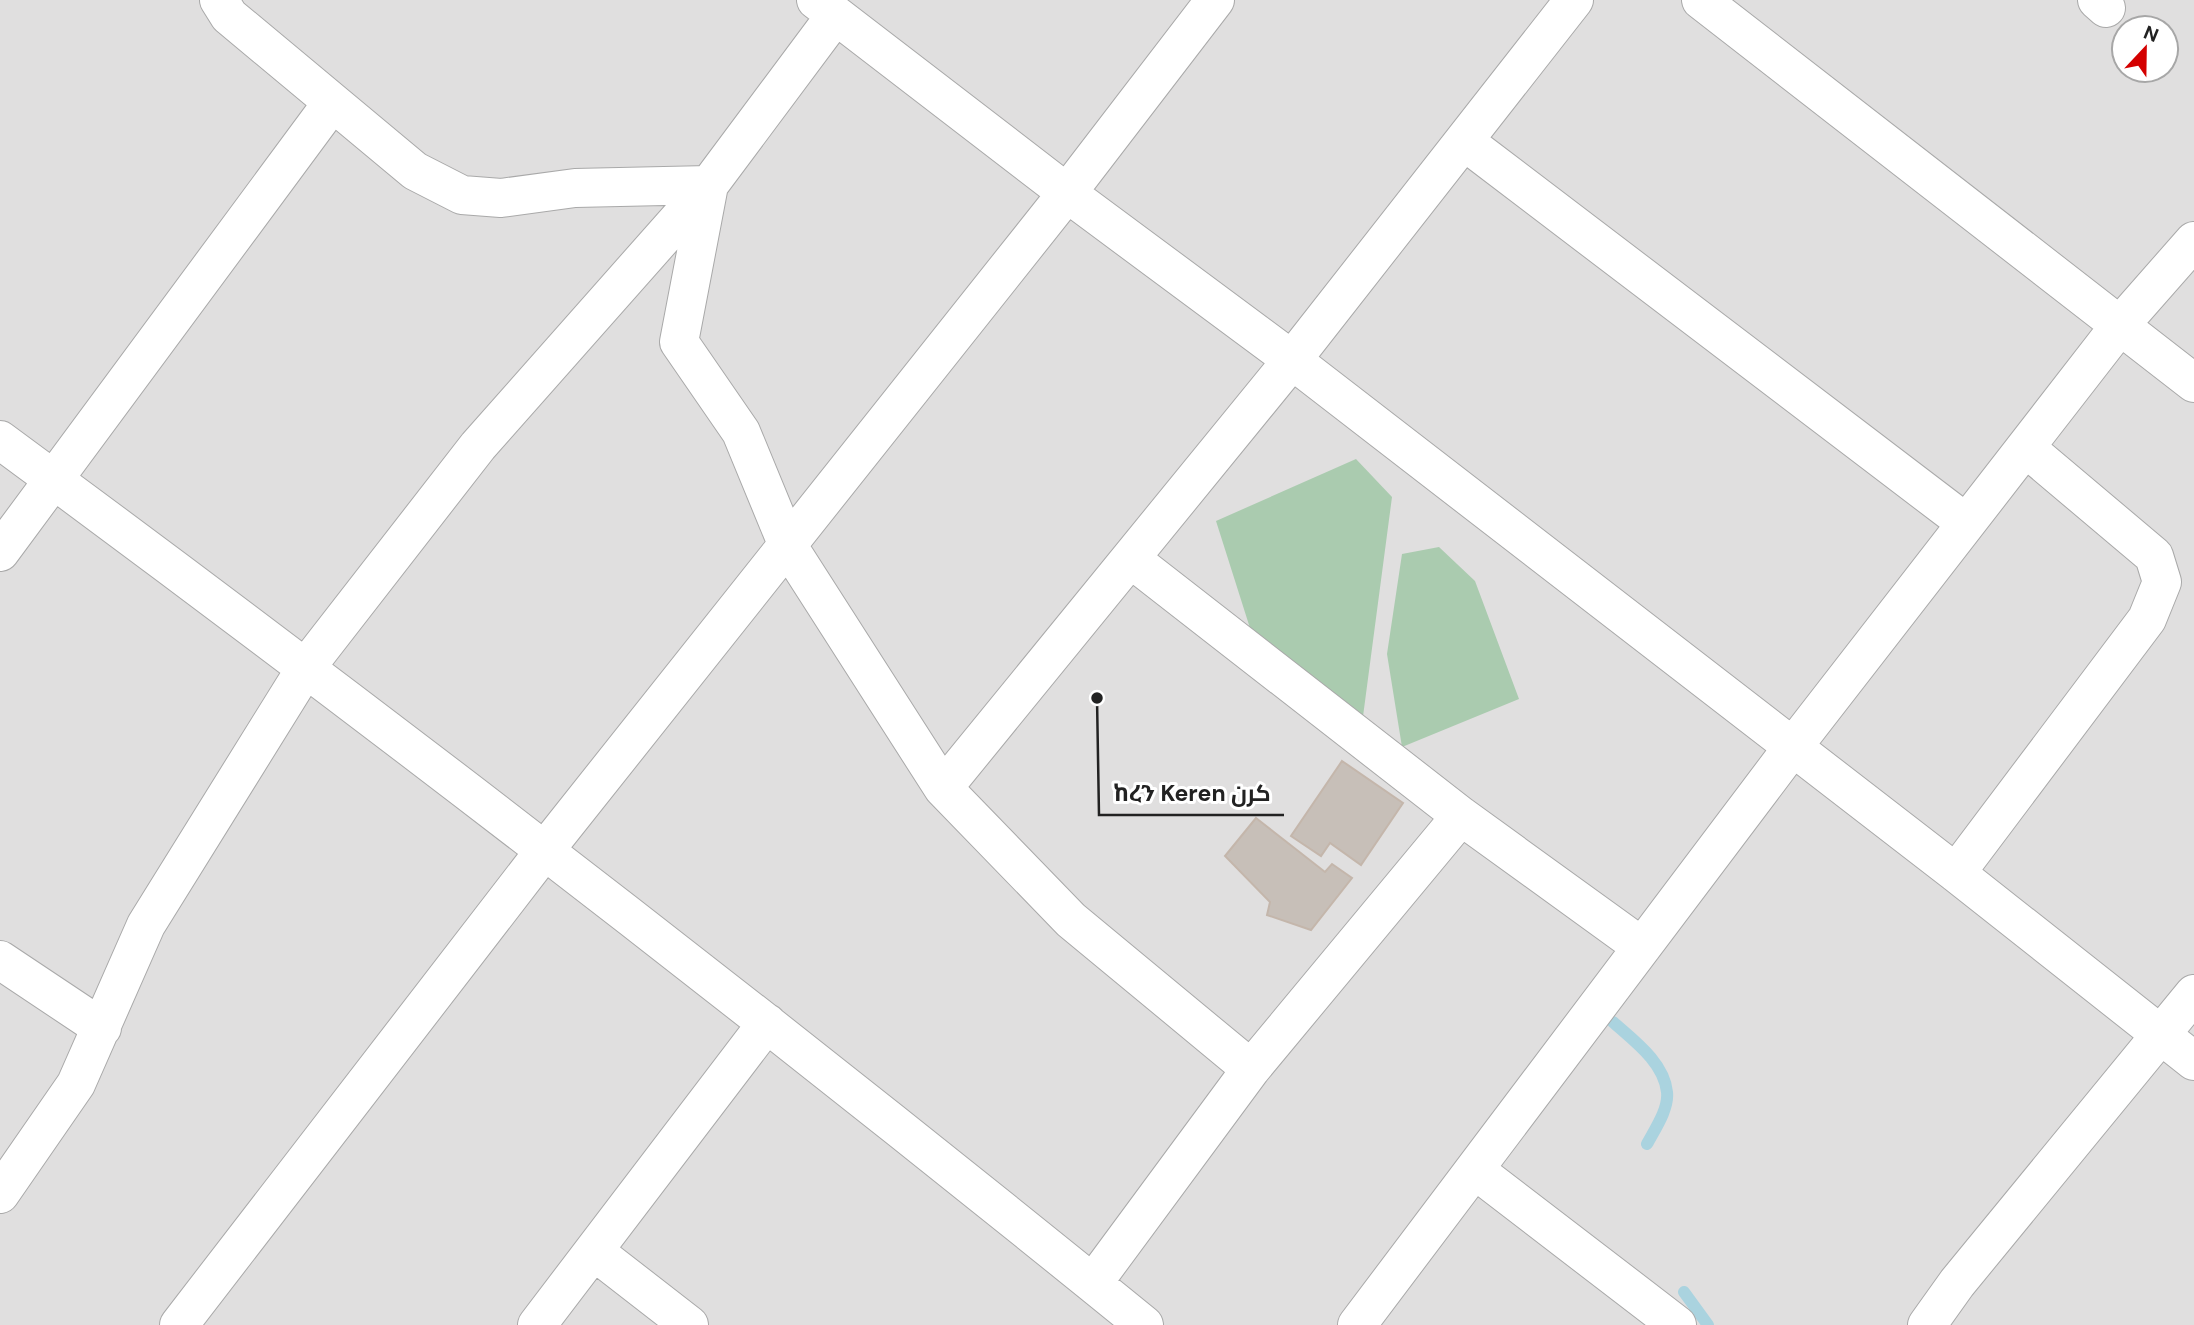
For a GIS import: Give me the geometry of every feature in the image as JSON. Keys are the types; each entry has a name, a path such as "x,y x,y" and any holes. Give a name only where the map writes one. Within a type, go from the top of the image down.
{"street":[{"path":"219,0 229,16 415,171 461,195 500,198 575,188 709,185"},
{"path":"179,1325 545,850 1067,193 1215,0"},
{"path":"943,788 1292,360 1574,0"},
{"path":"1701,0 2122,324 2194,383"},
{"path":"0,1194 76,1084 146,925 307,666 478,446 709,185 826,8 1067,193 1292,360 1956,873 2194,1061"},
{"path":"0,552 332,103"},
{"path":"1464,141 1966,523"},
{"path":"709,185 679,342 741,432 788,546 943,788 1071,920 1251,1069"},
{"path":"1357,1325 1791,748 2122,324 2194,241"},
{"path":"0,440 307,666 545,850 767,1023 1144,1325"},
{"path":"1956,873 2147,619 2162,582 2154,556 2026,448"},
{"path":"1131,559 1461,816 1642,947"},
{"path":"1093,1283 1251,1069 1461,816"},
{"path":"0,960 102,1028"},
{"path":"1927,1325 1957,1283 2194,994"},
{"path":"537,1325 767,1023"},
{"path":"1475,1170 1677,1325"},
{"path":"595,1252 690,1325"}],"shaded area":[{"path":"0,0 2194,0 2194,1325 0,1325"}],"green space":[{"path":"1356,459 1392,497 1362,724 1256,647 1216,521"},
{"path":"1439,547 1475,581 1519,699 1402,747 1387,654 1402,554"}],"building":[{"path":"1342,761 1403,803 1361,865 1330,843 1321,856 1291,836"},
{"path":"1256,818 1325,872 1332,864 1352,878 1311,930 1267,915 1270,902 1225,856"}],"waterway":[{"path":"1613,1022 1654,1061 1665,1081 1666,1105 1647,1144"},
{"path":"1684,1292 1708,1325"}],"place":[{"name":"ከረን Keren كرن","path":"1097,698"}]}
